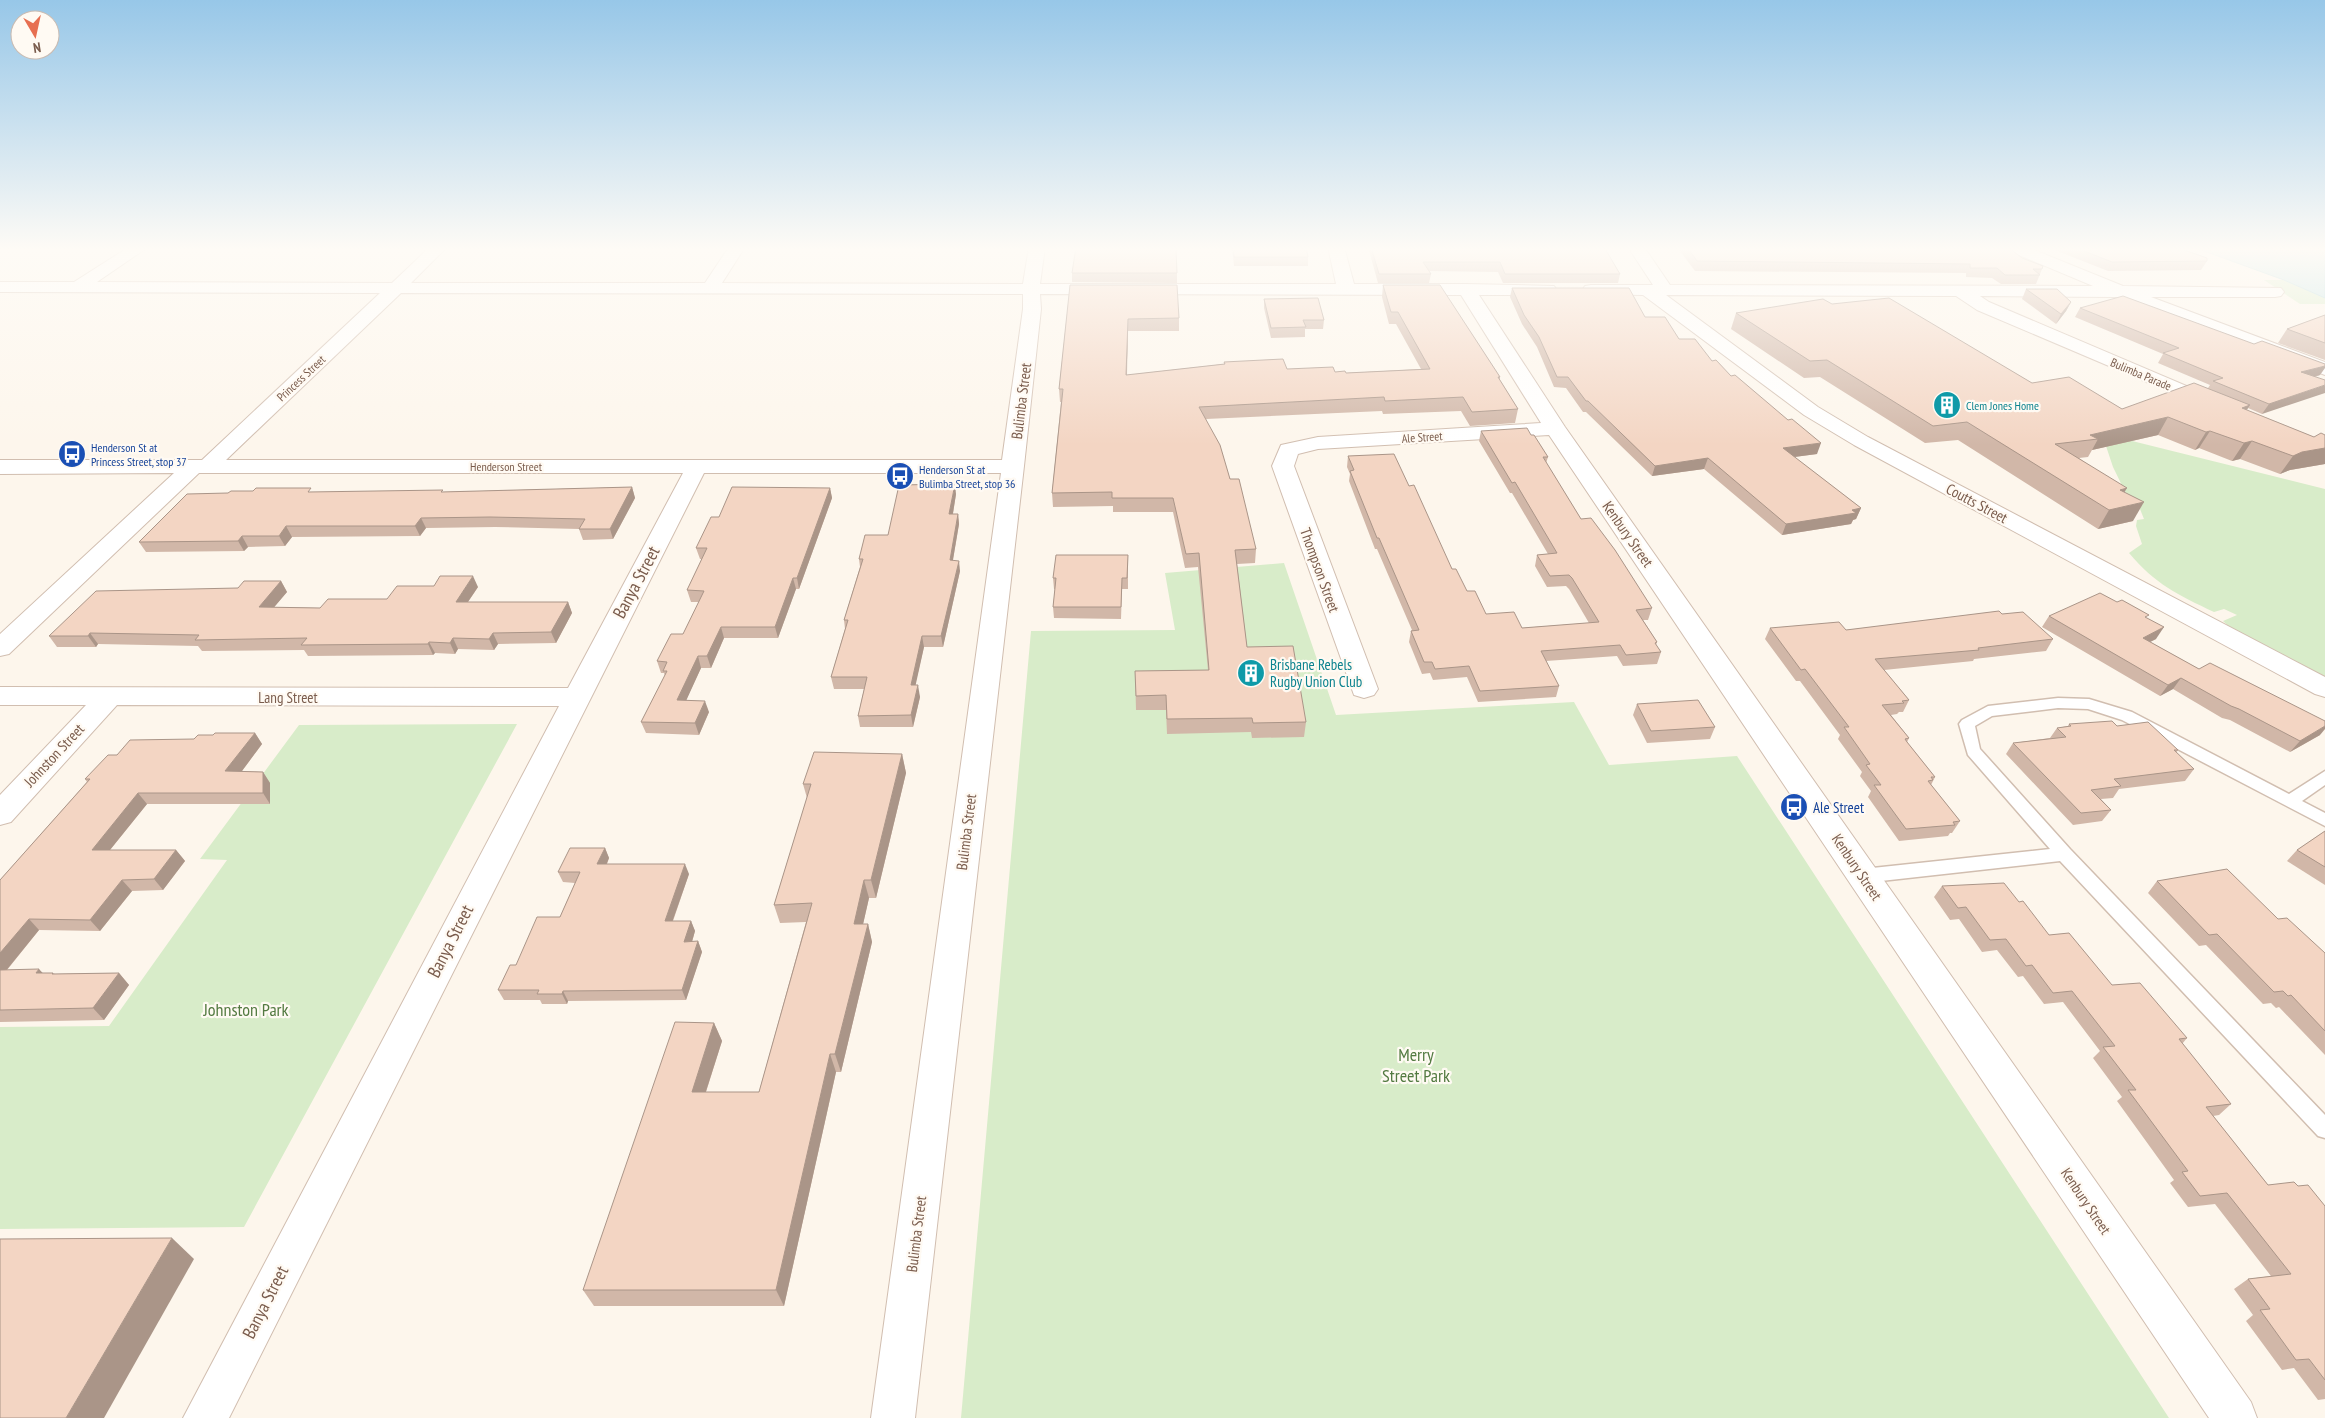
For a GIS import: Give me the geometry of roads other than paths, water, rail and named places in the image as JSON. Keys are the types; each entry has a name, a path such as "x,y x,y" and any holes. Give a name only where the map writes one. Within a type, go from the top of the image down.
{"street":[{"name":"Princess Street","path":"0,648 368,313"},
{"name":"Bulimba Street","path":"893,1418 1031,313"},
{"name":"Kenbury Street","path":"1481,313 1555,428 2235,1418"},
{"name":"Coutts Street","path":"1686,313 1811,411 1861,441 2325,688"},
{"name":"Bulimba Parade","path":"1999,313 2225,409"},
{"path":"2178,313 2325,369"},
{"name":"Ale Street","path":"1289,450 1318,443 1555,428"},
{"name":"Thompson Street","path":"1289,450 1283,466 1364,689"},
{"name":"Henderson Street","path":"0,466 1012,466"},
{"name":"Banya Street","path":"205,1418 697,466"},
{"name":"Lang Street","path":"0,696 576,697"},
{"name":"Johnston Street","path":"0,814 109,696"}],"lane":[{"path":"2325,820 2128,716 2089,704 2058,702 1988,711 1968,724 1974,751 2064,854 2325,1129"},
{"path":"2290,801 2325,777"},
{"path":"1863,876 2064,854"}],"place":[{"name":"Clem Jones Home","path":"1947,405"},
{"name":"Henderson St at Princess Street, stop 37","path":"72,454"},
{"name":"Henderson St at Bulimba Street, stop 36","path":"900,476"},
{"name":"Brisbane Rebels Rugby Union Club","path":"1251,673"},
{"name":"Ale Street","path":"1794,807"}],"park label":[{"name":"Johnston Park","path":"246,1009"},
{"name":"Merry Street Park","path":"1416,1064"}]}
